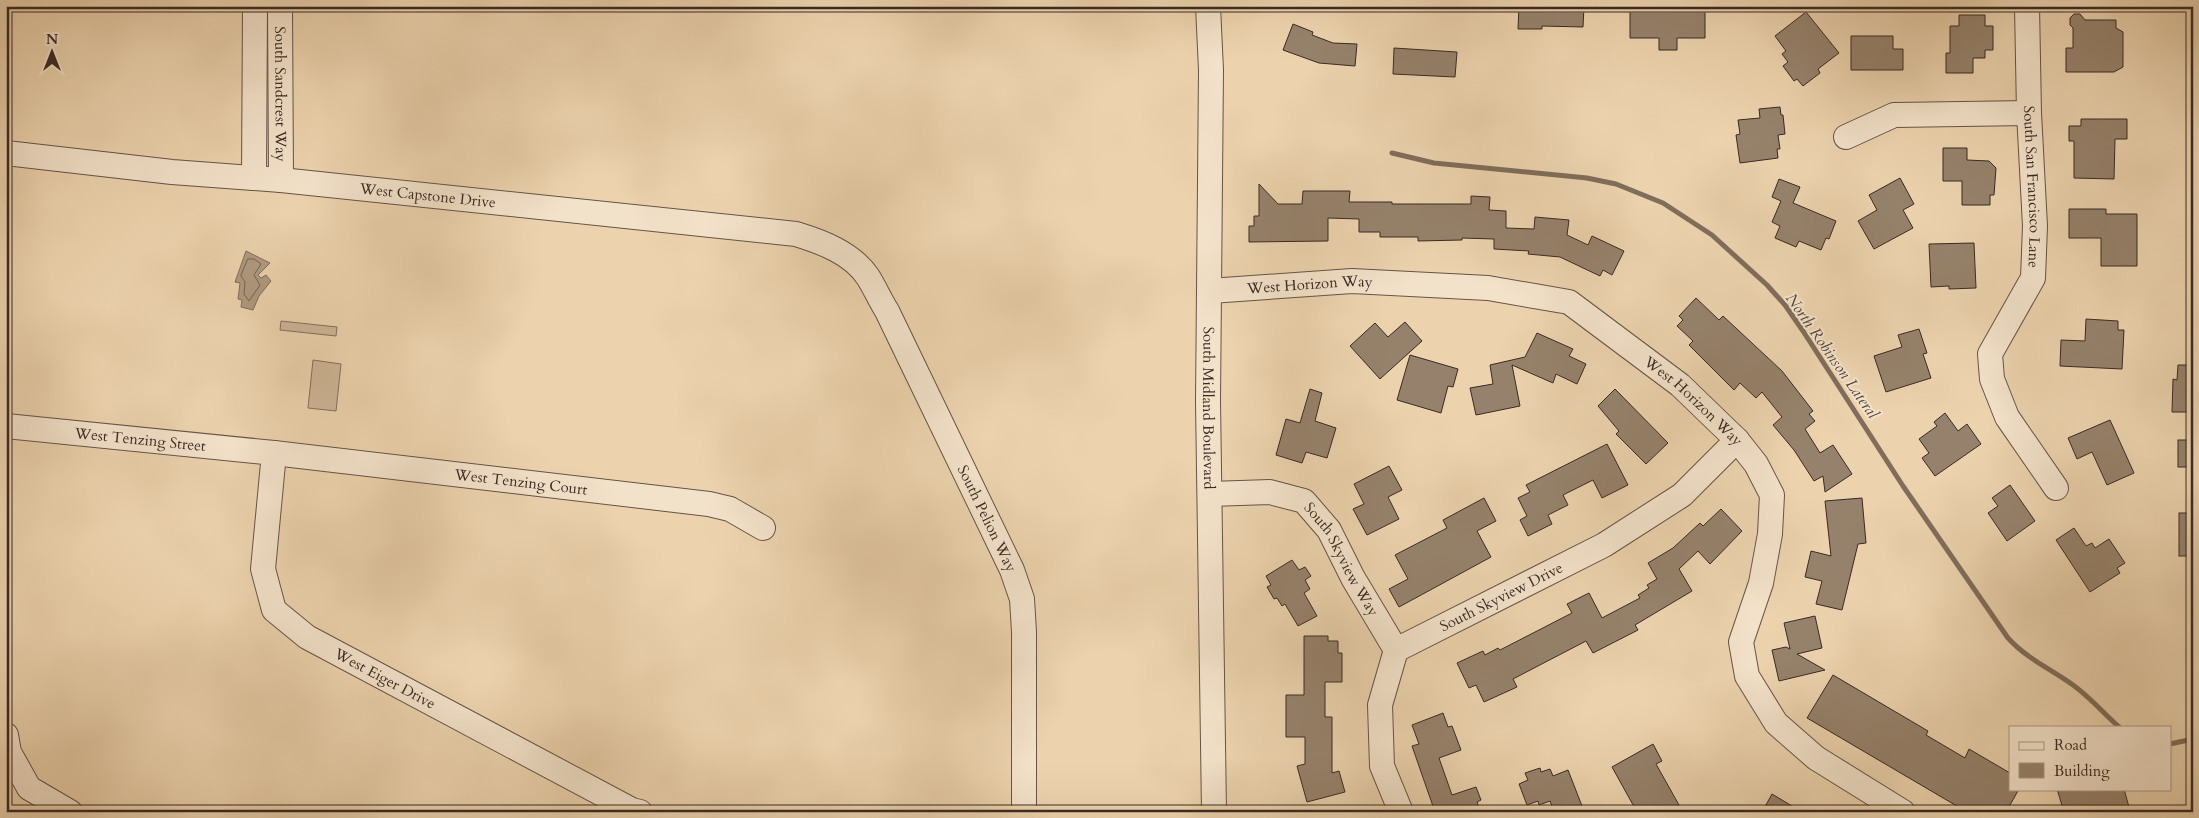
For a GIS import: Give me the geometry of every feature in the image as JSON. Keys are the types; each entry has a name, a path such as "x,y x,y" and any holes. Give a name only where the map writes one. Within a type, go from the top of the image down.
{"street":[{"name":"South Sandcrest Way","path":"254,178 255,6"},
{"name":"South Sandcrest Way","path":"280,6 281,180"},
{"name":"South Midland Boulevard","path":"1208,6 1210,70 1208,401 1214,812"},
{"name":"South San Francisco Lane","path":"2027,6 2029,113 2035,226 2034,278 1990,354 1992,379 2007,417 2056,488"},
{"path":"1846,137 1894,115 2029,113"},
{"name":"West Capstone Drive","path":"6,153 172,172 281,180 796,234 822,242 845,255"},
{"name":"South Pelion Way","path":"845,255 867,275 887,311 1015,577 1022,599 1024,632 1024,812"},
{"name":"West Horizon Way","path":"1210,291 1352,281 1488,288 1569,302 1680,385 1736,440 1756,464 1772,495 1770,534 1761,583 1741,642 1747,676 1776,723 1816,758 1903,812"},
{"name":"West Tenzing Street","path":"6,426 274,454"},
{"name":"South Skyview Drive","path":"1396,650 1604,545 1682,495 1736,440"},
{"name":"West Tenzing Court","path":"274,454 709,504 730,509 763,528"},
{"name":"West Eiger Drive","path":"274,454 264,569 274,610 307,637 632,810 640,812"},
{"name":"South Skyview Way","path":"1210,494 1270,492 1304,501 1329,530 1353,578 1396,650"},
{"path":"1396,650 1380,706 1382,766 1401,812"},
{"path":"6,735 9,752 29,788 70,812"}],"shaded area":[{"path":"281,321 337,327 336,336 280,330"},
{"path":"313,360 341,364 336,411 308,408"}],"water":[{"path":"246,251 270,263 258,275 261,278 266,275 271,281 259,296 253,310 241,307 242,300 238,299 240,283 235,282"}],"building":[{"path":"1519,6 1584,6 1583,27 1542,26 1542,29 1518,29"},
{"path":"1630,6 1652,6 1652,10 1705,10 1705,38 1677,38 1677,50 1659,50 1659,38 1630,38"},
{"path":"1806,12 1839,53 1818,69 1820,73 1803,86 1797,79 1794,81 1783,66 1788,62 1782,54 1786,51 1775,36"},
{"path":"2074,14 2080,14 2085,20 2116,20 2116,28 2123,32 2123,67 2114,72 2066,72 2066,48 2073,48 2073,28 2070,25 2070,18"},
{"path":"1959,15 1985,15 1985,26 1993,26 1993,50 1985,50 1985,58 1973,58 1973,73 1946,73 1946,53 1950,53 1950,26 1959,26"},
{"path":"1293,24 1313,32 1312,35 1333,43 1357,44 1355,66 1319,63 1283,50"},
{"path":"1851,36 1893,36 1893,49 1903,49 1903,70 1851,70"},
{"path":"1394,48 1457,52 1455,77 1393,74"},
{"path":"1780,107 1785,134 1778,135 1780,149 1777,149 1778,158 1740,163 1736,135 1740,134 1738,120 1760,118 1759,109"},
{"path":"2081,119 2127,119 2127,139 2115,139 2114,179 2074,178 2074,141 2069,141 2069,126 2081,126"},
{"path":"1943,148 1967,148 1967,160 1989,161 1996,168 1994,195 1990,195 1990,205 1962,205 1962,181 1943,181"},
{"path":"1900,178 1914,204 1903,210 1913,228 1874,249 1858,221 1877,210 1869,195"},
{"path":"1779,179 1800,187 1793,203 1836,221 1829,239 1826,238 1821,250 1799,241 1796,247 1775,238 1780,226 1772,222 1781,201 1772,197"},
{"path":"1259,184 1278,204 1302,204 1303,191 1350,191 1349,202 1392,202 1392,204 1471,204 1471,196 1490,197 1489,210 1506,211 1506,228 1534,229 1535,217 1569,220 1567,235 1588,245 1592,236 1624,251 1612,275 1603,270 1600,276 1560,257 1528,254 1529,251 1494,249 1494,239 1462,238 1462,240 1418,241 1418,237 1380,237 1380,232 1359,232 1359,219 1328,218 1328,241 1249,242 1249,226 1254,226 1254,216 1259,216"},
{"path":"2069,209 2106,209 2106,214 2137,214 2137,266 2101,266 2101,238 2069,238"},
{"path":"1974,243 1976,288 1949,289 1949,286 1931,287 1929,244"},
{"path":"1696,298 1719,320 1723,316 1782,371 1813,411 1809,414 1815,421 1805,429 1820,453 1833,445 1852,474 1825,492 1823,476 1814,481 1794,450 1773,425 1782,417 1762,392 1756,398 1740,383 1734,390 1689,345 1693,341 1677,326 1683,320 1679,316"},
{"path":"2086,319 2118,321 2118,330 2124,330 2122,369 2060,366 2061,340 2085,341"},
{"path":"1405,322 1422,341 1380,379 1350,346 1375,323 1388,337"},
{"path":"1919,329 1927,353 1923,354 1931,378 1886,392 1874,356 1902,347 1898,335"},
{"path":"1537,333 1573,349 1569,356 1586,364 1577,384 1556,374 1553,383 1512,365 1520,406 1476,415 1470,388 1493,384 1490,365 1525,357"},
{"path":"1410,355 1458,369 1453,387 1448,386 1441,413 1397,400"},
{"path":"2178,365 2193,365 2193,412 2172,412 2173,379 2177,380"},
{"path":"1310,389 1322,393 1315,421 1336,428 1327,458 1306,452 1302,463 1276,455 1286,419 1300,423"},
{"path":"1615,389 1668,443 1646,464 1616,434 1619,431 1598,406"},
{"path":"1945,413 1958,431 1967,424 1981,444 1935,476 1922,458 1929,453 1919,439 1937,426 1934,422"},
{"path":"2110,420 2134,473 2107,485 2092,452 2077,459 2068,438"},
{"path":"2178,440 2193,440 2193,467 2178,467"},
{"path":"1607,444 1628,485 1602,498 1593,480 1563,495 1568,505 1548,515 1552,524 1528,536 1520,520 1527,516 1518,498 1530,492 1526,485"},
{"path":"1389,466 1402,490 1388,497 1399,519 1367,535 1353,509 1364,504 1354,484"},
{"path":"2010,485 2035,521 2007,541 1988,513 1998,506 1992,498"},
{"path":"1484,498 1496,521 1477,531 1491,557 1399,607 1389,589 1408,579 1395,555 1447,528 1443,520"},
{"path":"1862,498 1866,543 1858,544 1842,610 1816,604 1822,581 1805,577 1811,551 1831,556 1825,501"},
{"path":"1721,509 1742,531 1710,564 1698,551 1679,569 1692,591 1635,625 1638,630 1593,653 1586,641 1513,679 1517,687 1484,702 1476,685 1469,688 1457,663 1483,651 1485,655 1498,648 1500,650 1572,613 1567,604 1589,593 1602,618 1640,598 1638,595 1649,588 1647,585 1657,579 1648,563 1673,548 1700,523 1703,526"},
{"path":"2179,513 2193,513 2193,556 2179,556"},
{"path":"2074,528 2086,546 2092,543 2095,548 2109,539 2125,563 2117,568 2120,573 2090,592 2056,540"},
{"path":"1292,560 1299,570 1305,567 1311,576 1305,580 1310,589 1304,593 1317,616 1298,626 1285,604 1282,606 1277,598 1274,599 1267,587 1271,585 1266,576"},
{"path":"1815,616 1822,648 1797,654 1825,670 1779,681 1772,650 1786,647 1790,649 1784,623"},
{"path":"1304,636 1328,636 1328,641 1338,641 1338,653 1342,653 1342,682 1325,682 1325,717 1332,717 1332,773 1339,771 1345,792 1307,802 1297,766 1305,764 1305,737 1286,737 1286,695 1304,695"},
{"path":"1833,675 1928,731 1926,735 1965,758 1969,749 2009,772 2009,790 2018,790 2006,812 1967,812 1807,718"},
{"path":"1443,713 1448,727 1452,726 1461,750 1439,758 1452,795 1476,787 1481,800 1477,802 1481,812 1435,812 1412,746 1419,744 1412,725"},
{"path":"1653,744 1662,761 1656,764 1679,805 1666,812 1637,812 1612,767"},
{"path":"1540,768 1541,772 1550,769 1553,776 1568,770 1582,806 1568,812 1554,812 1550,801 1539,805 1538,801 1527,805 1519,784 1528,780 1525,773"},
{"path":"2057,790 2124,790 2129,807 2112,812 2064,812"},
{"path":"1772,794 1802,812 1762,812"}],"waterway":[{"name":"North Robinson Lateral","path":"1392,153 1434,163 1587,178 1616,184 1663,203 1712,235 1767,285 1785,305 1903,486 2008,638 2031,658 2079,690 2118,726"},
{"name":"North Robinson Lateral","path":"2172,744 2193,739"}]}
